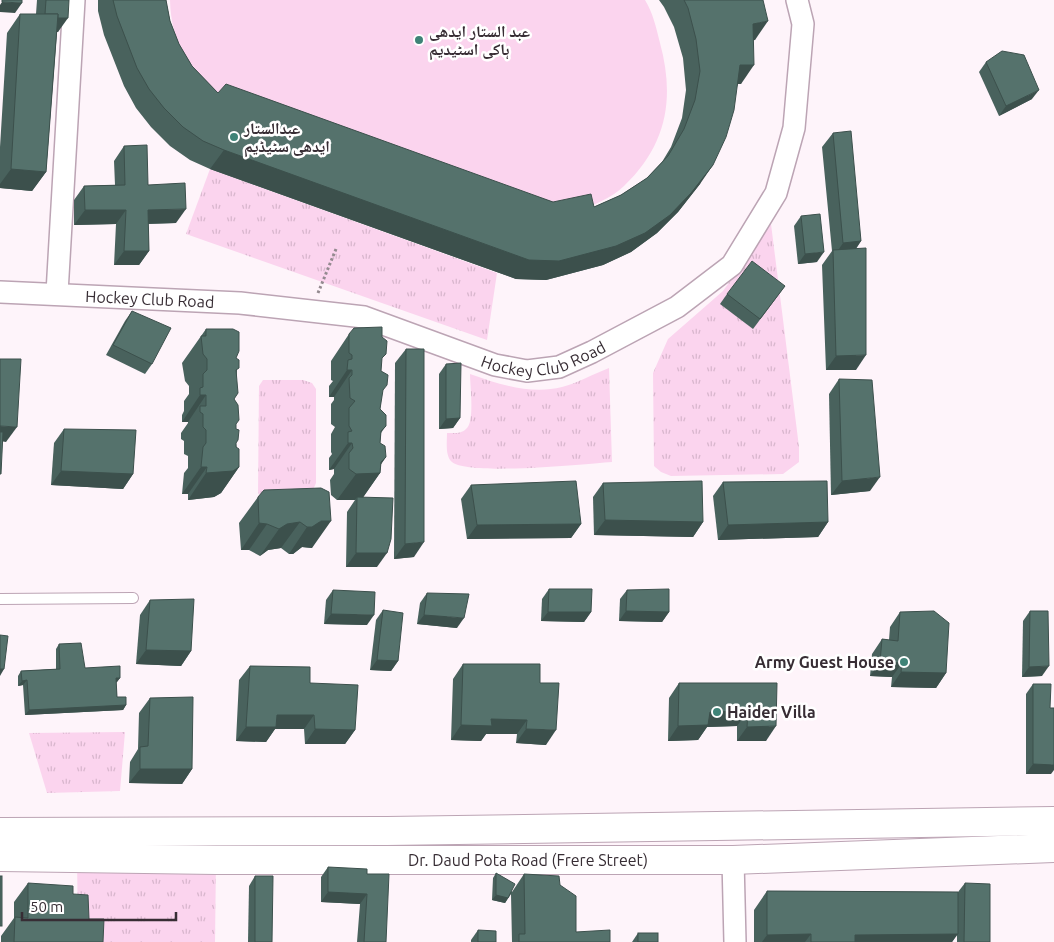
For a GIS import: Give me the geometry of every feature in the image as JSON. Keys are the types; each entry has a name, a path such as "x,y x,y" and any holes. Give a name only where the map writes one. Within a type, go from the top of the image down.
{"main road":[{"name":"Dr. Daud Pota Road (Frere Street)","path":"0,832 378,831 1054,821"},
{"name":"Dr. Daud Pota Road (Frere Street)","path":"0,857 216,860 733,860 1054,848"}],"street":[{"path":"57,293 74,0"},
{"name":"Hockey Club Road","path":"0,292 240,302 310,312 364,317 495,365 527,371 559,367 592,352 677,307 732,264 776,193 794,128 803,24 797,0"},
{"path":"733,860 735,942"}],"lane":[{"path":"0,599 133,598"}],"path":[{"path":"310,312 336,249"}],"green space":[{"path":"170,0 645,0 654,20 665,63 667,102 664,120 650,154 639,170 614,194 578,213 213,103 178,43 171,16"},
{"path":"210,169 497,273 487,340 186,234"},
{"path":"771,224 799,447 799,462 783,474 671,476 661,472 654,466 653,373 668,339 723,291"},
{"path":"609,368 612,462 503,469 463,466 452,462 448,456 447,433 462,432 469,425 471,403 470,374 503,385 538,390 562,387"},
{"path":"263,380 303,380 312,383 316,389 316,483 312,492 262,497 258,493 259,386"},
{"path":"125,732 120,791 47,793 29,733"},
{"path":"77,858 216,860 215,942 92,942 78,936"}],"building":[{"path":"2,0 22,0 22,3 2,2"},
{"path":"46,0 69,0 68,18 58,18 58,14 45,14"},
{"name":"عبدالستار ایدھی سٹیڈیم","path":"113,0 166,0 170,21 179,44 192,66 218,93 226,84 553,202 591,194 594,207 621,195 647,178 668,156 684,129 695,100 700,71 696,39 684,0 763,0 768,21 753,24 754,65 740,65 734,110 726,137 713,165 691,193 670,215 645,233 616,246 559,261 529,260 203,141 183,127 149,89 137,68 117,16"},
{"path":"20,14 58,14 46,172 11,169"},
{"path":"1002,51 1024,55 1039,90 1006,106 986,62"},
{"path":"851,131 861,241 843,243 833,133"},
{"path":"147,145 148,185 185,183 186,209 148,210 149,251 124,251 126,210 85,210 84,186 125,185 124,146"},
{"path":"820,214 824,252 805,254 801,216"},
{"path":"866,248 866,355 836,356 833,250"},
{"path":"752,261 785,286 760,319 727,294"},
{"path":"132,311 171,328 152,364 113,345"},
{"path":"382,327 382,337 387,341 386,354 382,358 381,371 388,375 380,409 386,415 386,426 381,431 380,443 385,446 386,457 381,462 380,473 356,474 349,469 349,453 353,448 352,443 348,443 348,432 352,431 349,426 349,408 355,401 350,398 349,378 352,375 352,370 347,370 348,360 352,359 352,355 349,353 349,334 354,328"},
{"path":"206,329 233,329 239,332 239,351 236,358 239,360 239,368 236,370 238,393 234,399 238,405 239,420 236,424 236,429 239,430 236,447 239,449 239,467 233,471 206,473 207,467 201,467 203,447 206,443 206,430 203,427 203,414 200,412 200,406 206,406 206,395 200,395 200,388 203,387 203,374 207,370 207,359 203,354 201,336 206,336"},
{"path":"406,349 424,349 424,542 405,544"},
{"path":"0,359 21,359 17,427 0,426"},
{"path":"461,363 460,418 446,419 446,364"},
{"path":"839,379 872,380 880,477 842,481"},
{"path":"64,429 136,430 133,474 61,471"},
{"path":"0,432 3,432 1,474 0,474"},
{"path":"576,481 581,524 477,525 471,485"},
{"path":"702,481 703,522 605,520 603,483"},
{"path":"827,481 828,522 728,525 723,482"},
{"path":"321,488 329,492 331,521 321,521 312,527 307,527 300,522 287,524 279,529 259,523 258,497 264,490"},
{"path":"357,497 393,498 391,539 387,553 356,553"},
{"path":"549,589 592,589 591,612 548,612"},
{"path":"669,589 669,612 626,611 627,590"},
{"path":"333,590 375,592 374,615 331,614"},
{"path":"427,593 469,594 464,618 424,615"},
{"path":"194,599 191,651 146,650 150,600"},
{"path":"383,610 403,613 398,661 377,660"},
{"name":"Army Guest House","path":"934,611 949,623 946,673 901,672 902,663 880,662 882,639 898,641 900,612"},
{"path":"1030,611 1048,611 1049,666 1029,667"},
{"path":"0,635 8,636 4,669 0,669"},
{"path":"81,643 85,668 120,666 120,678 116,678 117,697 126,697 126,705 29,710 27,680 22,681 21,671 60,669 59,644"},
{"path":"463,664 540,664 540,683 559,683 556,730 526,729 527,720 491,719 492,726 461,725"},
{"path":"250,666 310,667 310,683 358,685 355,730 315,729 314,715 277,715 276,727 246,727"},
{"path":"679,683 777,683 776,726 747,727 748,711 710,712 708,725 678,726"},
{"path":"1033,684 1051,684 1050,708 1054,708 1054,765 1033,764"},
{"path":"193,697 192,769 140,769 140,747 148,746 150,698"},
{"path":"328,867 367,869 367,874 389,874 386,942 364,942 367,894 328,892"},
{"path":"496,873 515,884 508,898 496,895"},
{"path":"524,874 559,876 560,885 576,896 576,932 610,930 610,942 519,942 519,934 525,934"},
{"path":"0,876 2,876 2,926 0,926"},
{"path":"255,876 273,876 272,942 255,942"},
{"path":"28,883 73,886 73,894 88,895 89,919 104,919 103,942 14,942 15,917 28,918"},
{"path":"965,883 990,884 990,942 964,942"},
{"path":"767,891 958,892 958,934 855,935 855,942 811,942 811,934 767,935"},
{"path":"478,930 496,931 496,942 478,942"},
{"path":"638,933 658,933 658,942 638,942"}],"place":[{"name":"عبد الستار ایدھی ہاکی اسٹیدیم","path":"419,40"},
{"name":"عبدالستار ایدھی سٹیڈیم","path":"234,137"},
{"name":"Army Guest House","path":"904,662"},
{"name":"Haider Villa","path":"717,712"}]}
